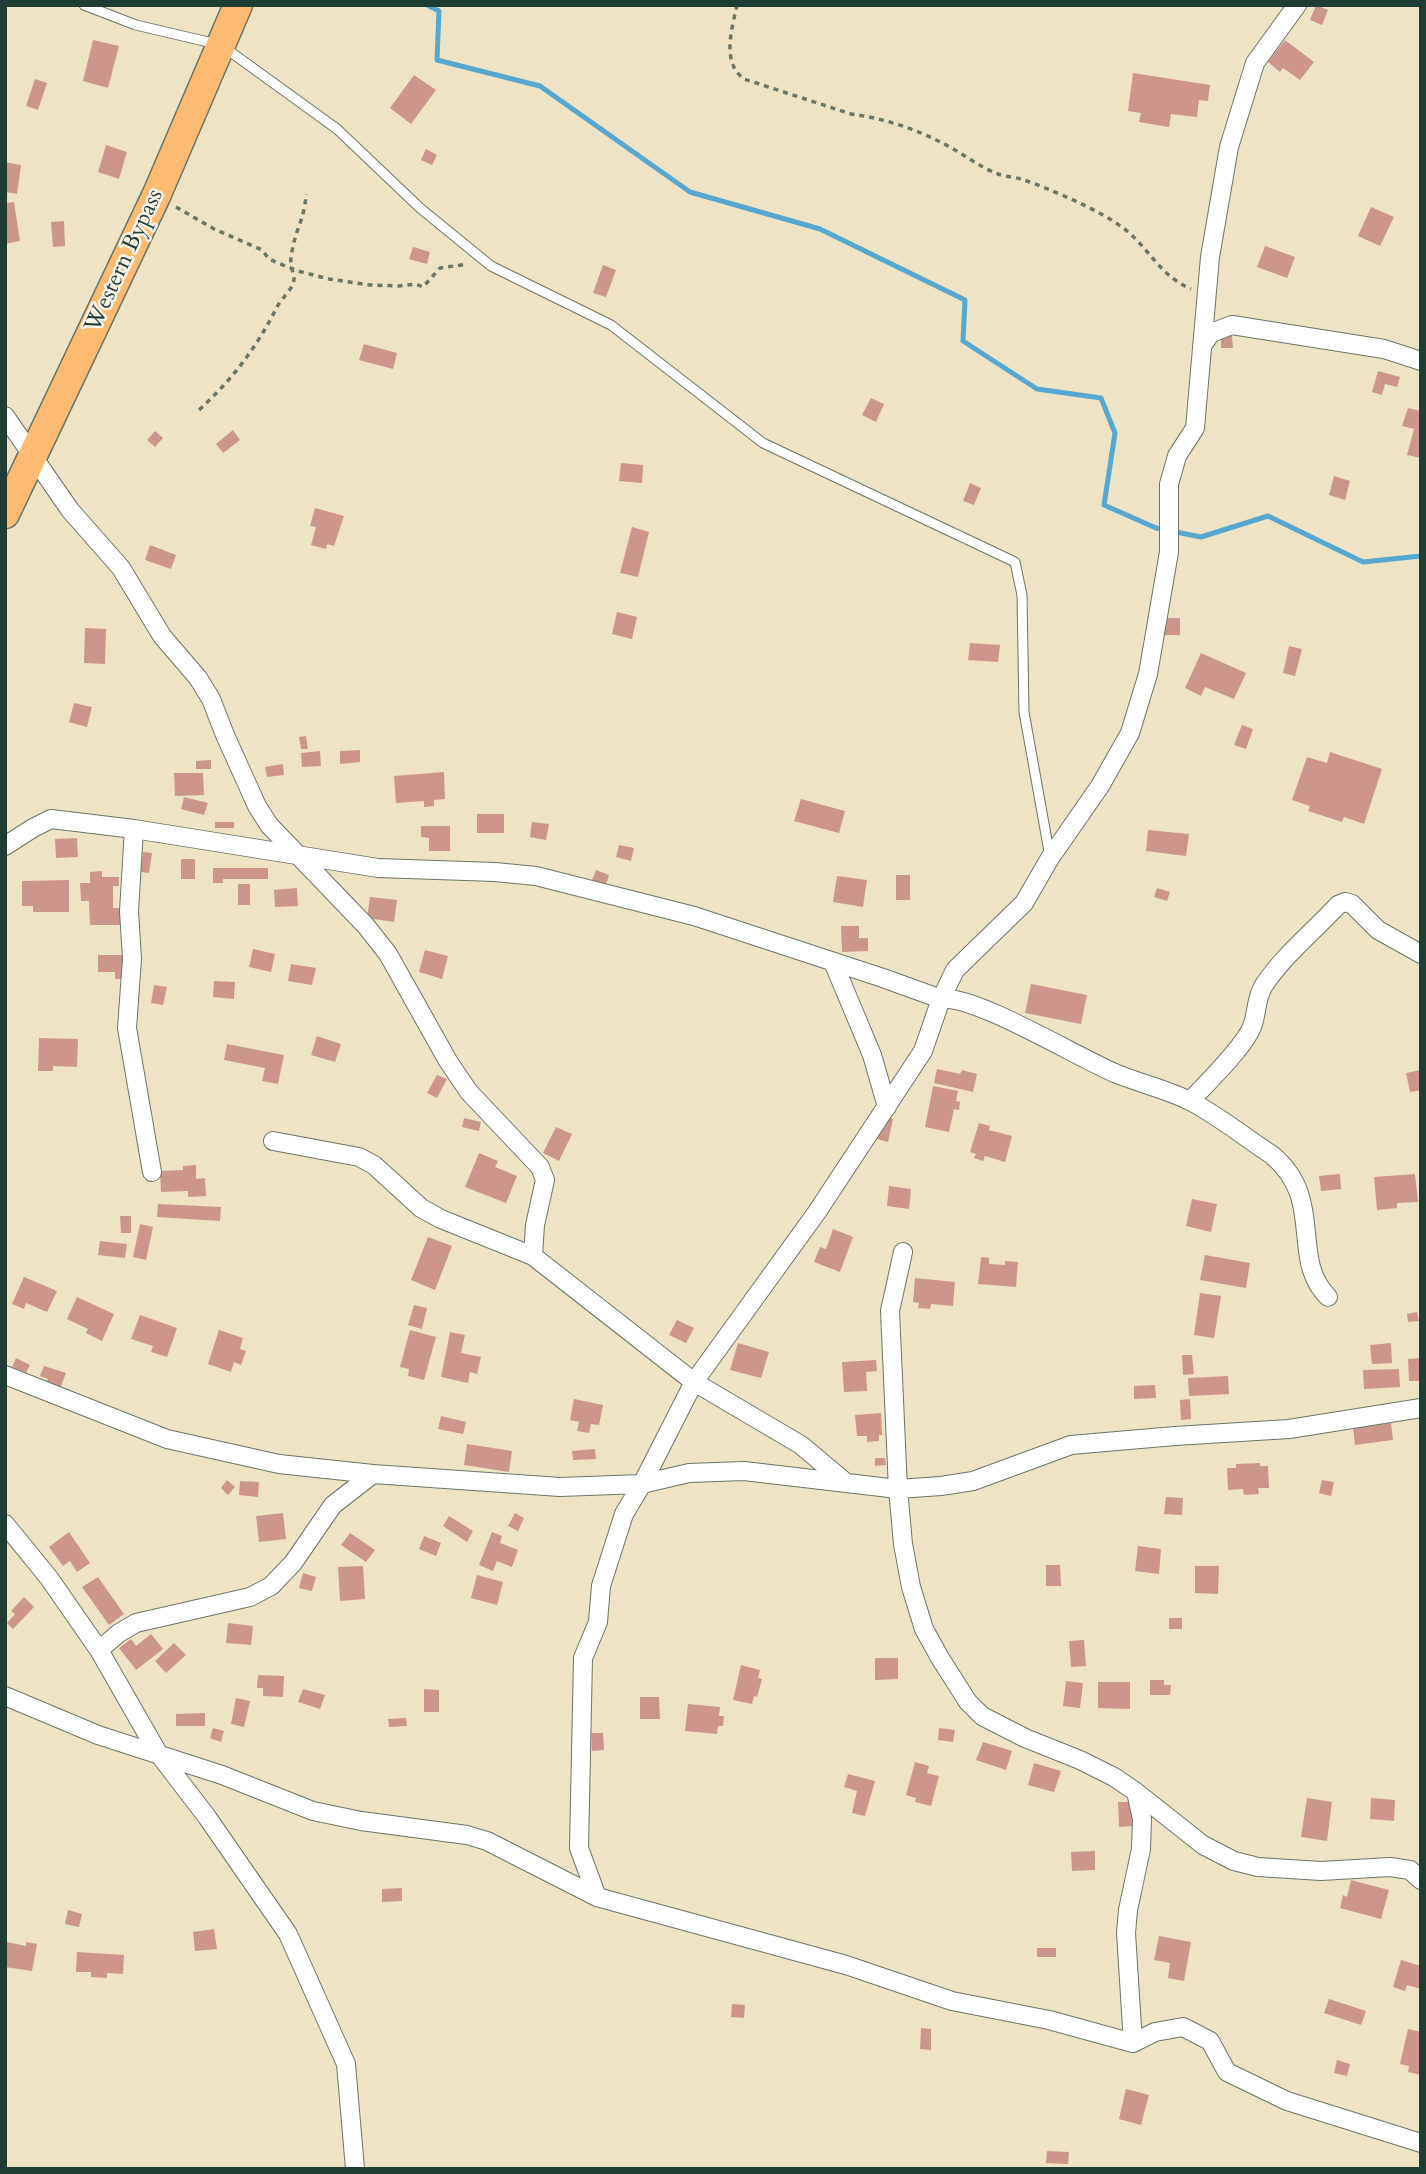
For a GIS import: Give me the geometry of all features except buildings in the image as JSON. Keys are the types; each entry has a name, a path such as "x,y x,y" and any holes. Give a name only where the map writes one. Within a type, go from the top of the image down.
{"main road":[{"name":"Western Bypass","path":"5,514 157,194 238,5"}],"street":[{"path":"597,1897 579,1847 583,1658 598,1622 601,1586 624,1514 694,1382 817,1212 923,1051 941,999 955,970 1024,903 1050,858 1100,786 1130,733 1148,674 1169,548 1169,484 1177,456 1195,428 1210,257 1229,147 1255,63 1297,5"},
{"path":"1202,346 1211,333 1232,325 1384,349 1421,361"},
{"path":"5,416 70,510 121,568 162,636 198,678 211,699 257,806 269,825 366,926 388,954 448,1061 469,1092 540,1167 545,1180 535,1225 533,1256"},
{"path":"5,846 51,819 295,853 378,868 536,876 694,916 941,999 948,998 999,1016 1115,1073 1190,1101 1285,1166 1301,1196 1313,1275 1320,1289 1328,1297"},
{"path":"134,829 129,911 132,959 127,1028 152,1172"},
{"path":"1190,1101 1217,1073 1251,1030 1256,1001 1264,986 1338,905 1345,902 1352,904 1378,929 1421,954"},
{"path":"833,962 872,1055 887,1107"},
{"path":"273,1141 359,1157 373,1165 421,1208 441,1219 533,1256 694,1382 801,1445 845,1483"},
{"path":"903,1252 890,1311 903,1544 924,1629 968,1702 982,1716 1114,1777 1203,1845 1234,1861 1258,1867 1321,1871 1390,1867 1410,1870 1421,1880"},
{"path":"5,1376 167,1438 279,1464 528,1486 642,1484 689,1473 744,1471 898,1489 973,1481 1071,1445 1289,1429 1421,1408"},
{"path":"99,1650 136,1623 250,1597 271,1586 293,1563 333,1505 373,1474"},
{"path":"5,1524 49,1578 99,1650 158,1753 207,1816 288,1934 346,2064 355,2169"},
{"path":"5,1696 98,1735 222,1775 313,1811 361,1821 467,1835 487,1841 597,1897 846,1965 952,2001 1049,2020 1133,2043 1155,2032 1183,2027 1210,2042 1227,2072 1275,2095 1421,2143"},
{"path":"1133,2043 1126,1933 1141,1849 1142,1819 1136,1792"}],"lane":[{"path":"84,5 136,25 221,44 337,129 420,208 491,266 611,325 764,443 1014,562 1022,595 1024,712 1050,858"}],"path":[{"path":"737,5 730,55 735,72 744,79 851,114 909,128 999,174 1023,179 1097,213 1139,240 1174,282 1206,295"},
{"path":"157,194 206,225 262,250 269,259 292,269 329,279 370,285 416,284 423,287 440,268 472,264 491,266"},
{"path":"198,410 229,382 268,328 278,305 290,290 294,278 290,260 303,220 306,194"}],"waterway":[{"path":"427,5 439,11 437,60 540,86 690,192 820,229 965,300 963,341 1037,389 1101,398 1115,433 1104,505 1156,528 1201,537 1268,516 1363,562 1421,556"}]}
